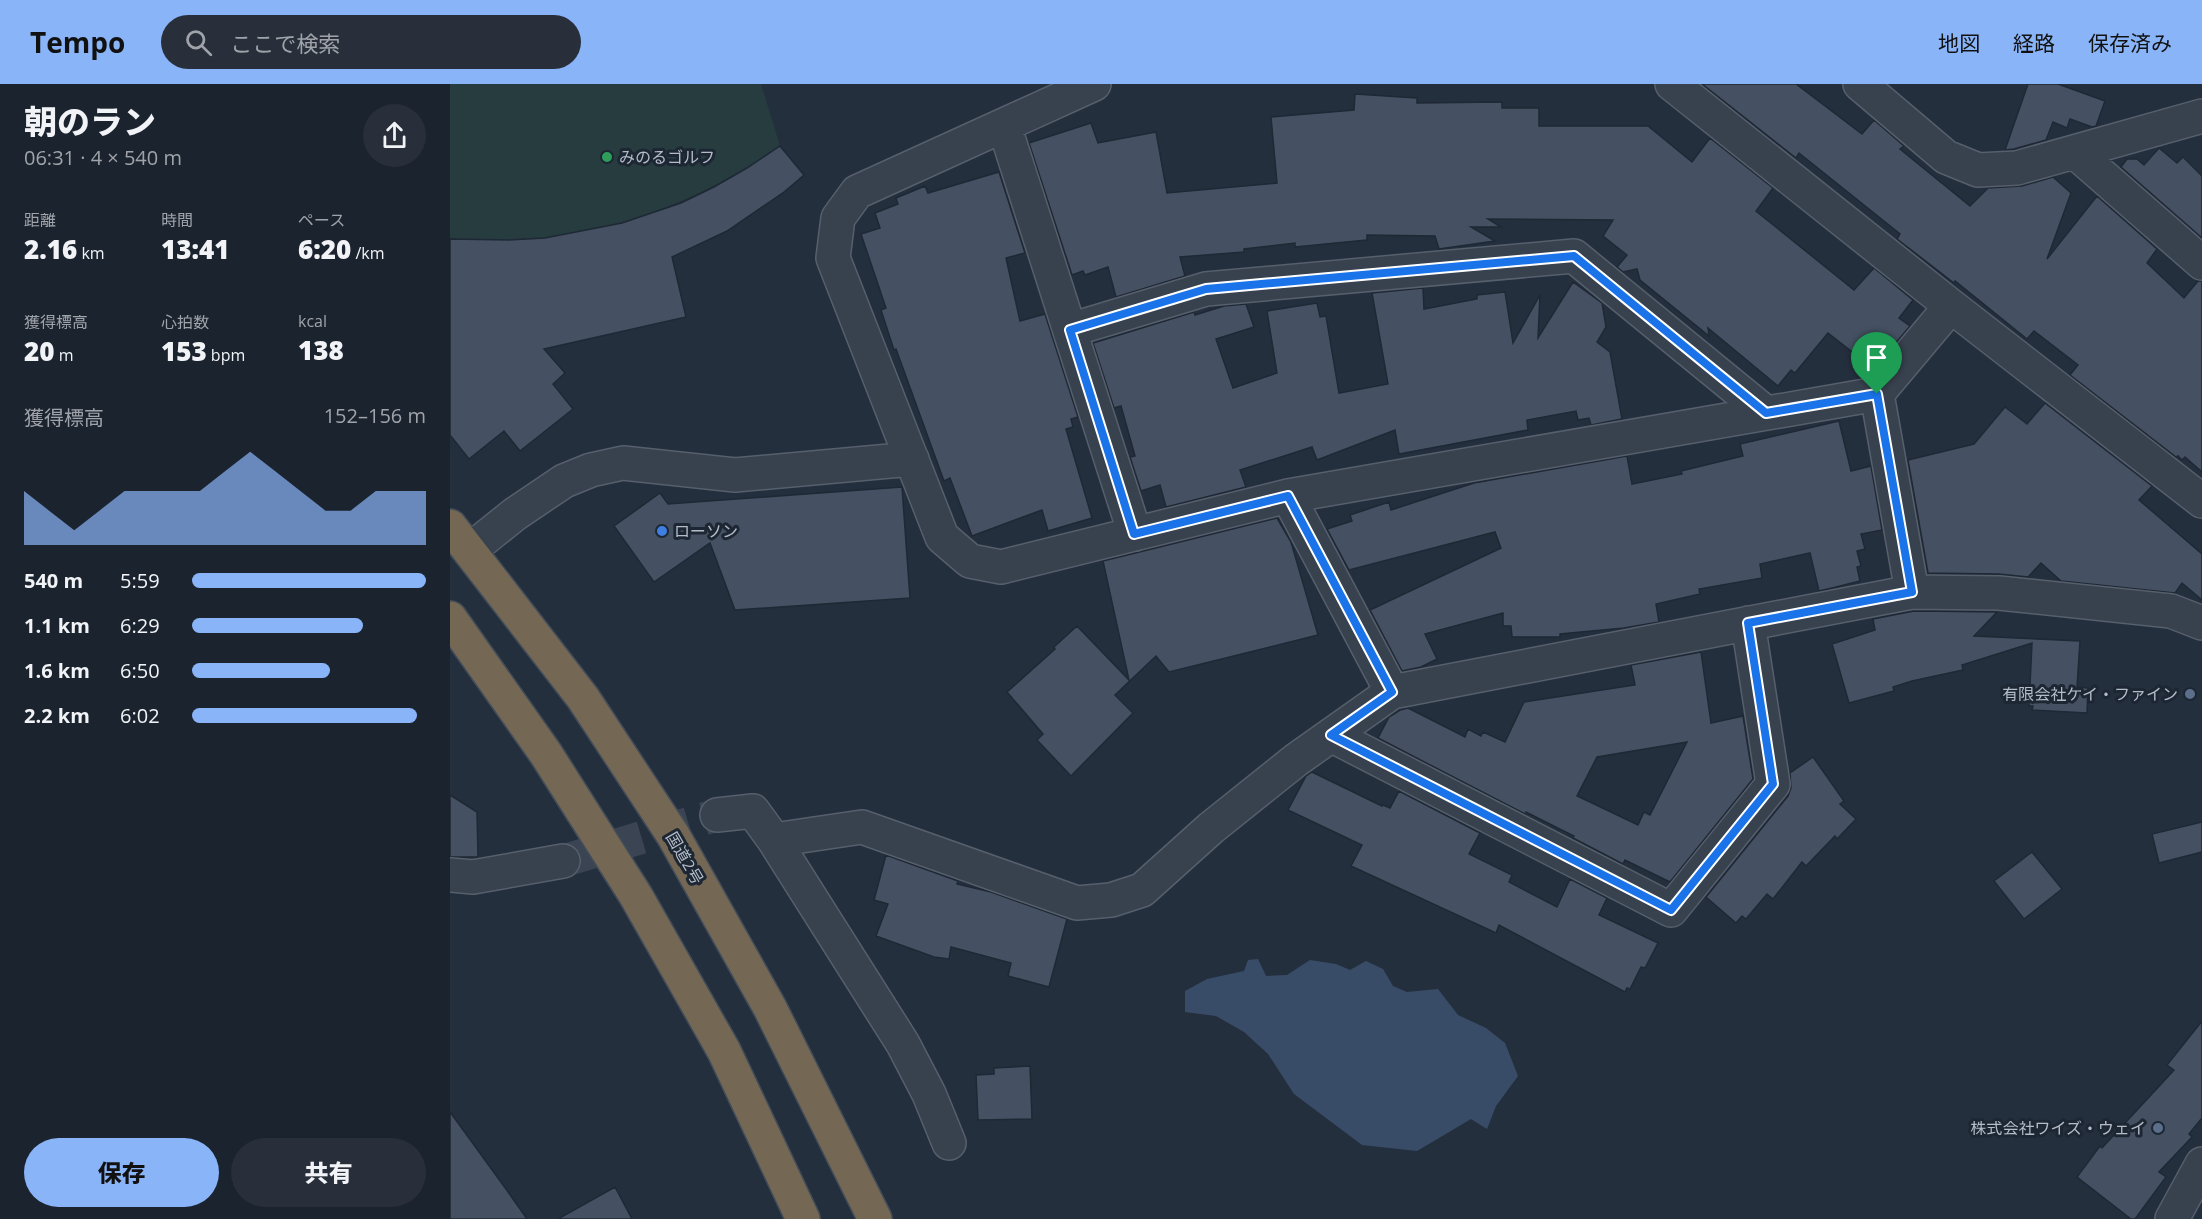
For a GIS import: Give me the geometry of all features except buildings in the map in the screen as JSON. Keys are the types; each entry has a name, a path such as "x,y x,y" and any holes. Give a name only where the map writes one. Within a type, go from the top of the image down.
{"highway":[{"name":"国道2号","path":"460,538 583,698 673,835 770,1008 875,1219"},
{"path":"450,618 546,754 636,896 724,1051 803,1219"}],"street":[{"path":"1094,84 857,192 838,218 833,258 942,537 970,561 1001,567 1288,496 1877,394 1951,306"},
{"path":"1672,84 1951,306 2202,501"},
{"path":"1860,84 1946,157 1978,170 2017,168 2202,116"},
{"path":"1004,125 1134,534"},
{"path":"2075,152 2202,263"},
{"path":"1070,330 1206,289 1574,256 1766,413"},
{"path":"1877,394 1912,592"},
{"path":"460,538 515,514 564,481 591,470 623,463 735,476 912,459"},
{"path":"1288,496 1392,692"},
{"path":"774,840 862,827 1077,903 1111,900 1142,890 1211,828 1296,760 1392,692 1912,592 1999,593 2171,611 2202,623"},
{"path":"1331,735 1671,910 1773,784 1748,623"},
{"path":"717,815 753,812 774,840 903,1044 929,1094 949,1143"},
{"path":"450,874 473,877 563,861"},
{"path":"2172,1219 2202,1164"}],"green space":[{"name":"みのるゴルフ","path":"450,84 761,84 780,146 743,170 704,190 664,208 623,222 538,239 494,241 450,238"}],"water":[{"path":"1258,959 1266,976 1287,975 1310,960 1336,964 1350,970 1366,961 1383,969 1393,986 1407,992 1438,989 1458,1015 1486,1028 1505,1043 1518,1076 1496,1106 1487,1129 1471,1119 1417,1151 1362,1145 1294,1094 1268,1054 1244,1032 1216,1016 1185,1012 1185,991 1207,979 1244,971 1248,960"}],"tunnel":[{"path":"563,861 717,815"}],"place":[{"name":"みのるゴルフ","path":"607,157"},
{"name":"ローソン","path":"662,531"},
{"name":"有限会社ケイ・ファイン","path":"2190,694"},
{"name":"株式会社ワイズ・ウェイ","path":"2158,1128"}],"route":[{"path":"1574,256 1766,413 1877,394 1912,592 1748,623 1773,784 1671,910 1331,735 1392,692 1288,496 1134,534 1070,330 1206,289 1574,256"}]}
